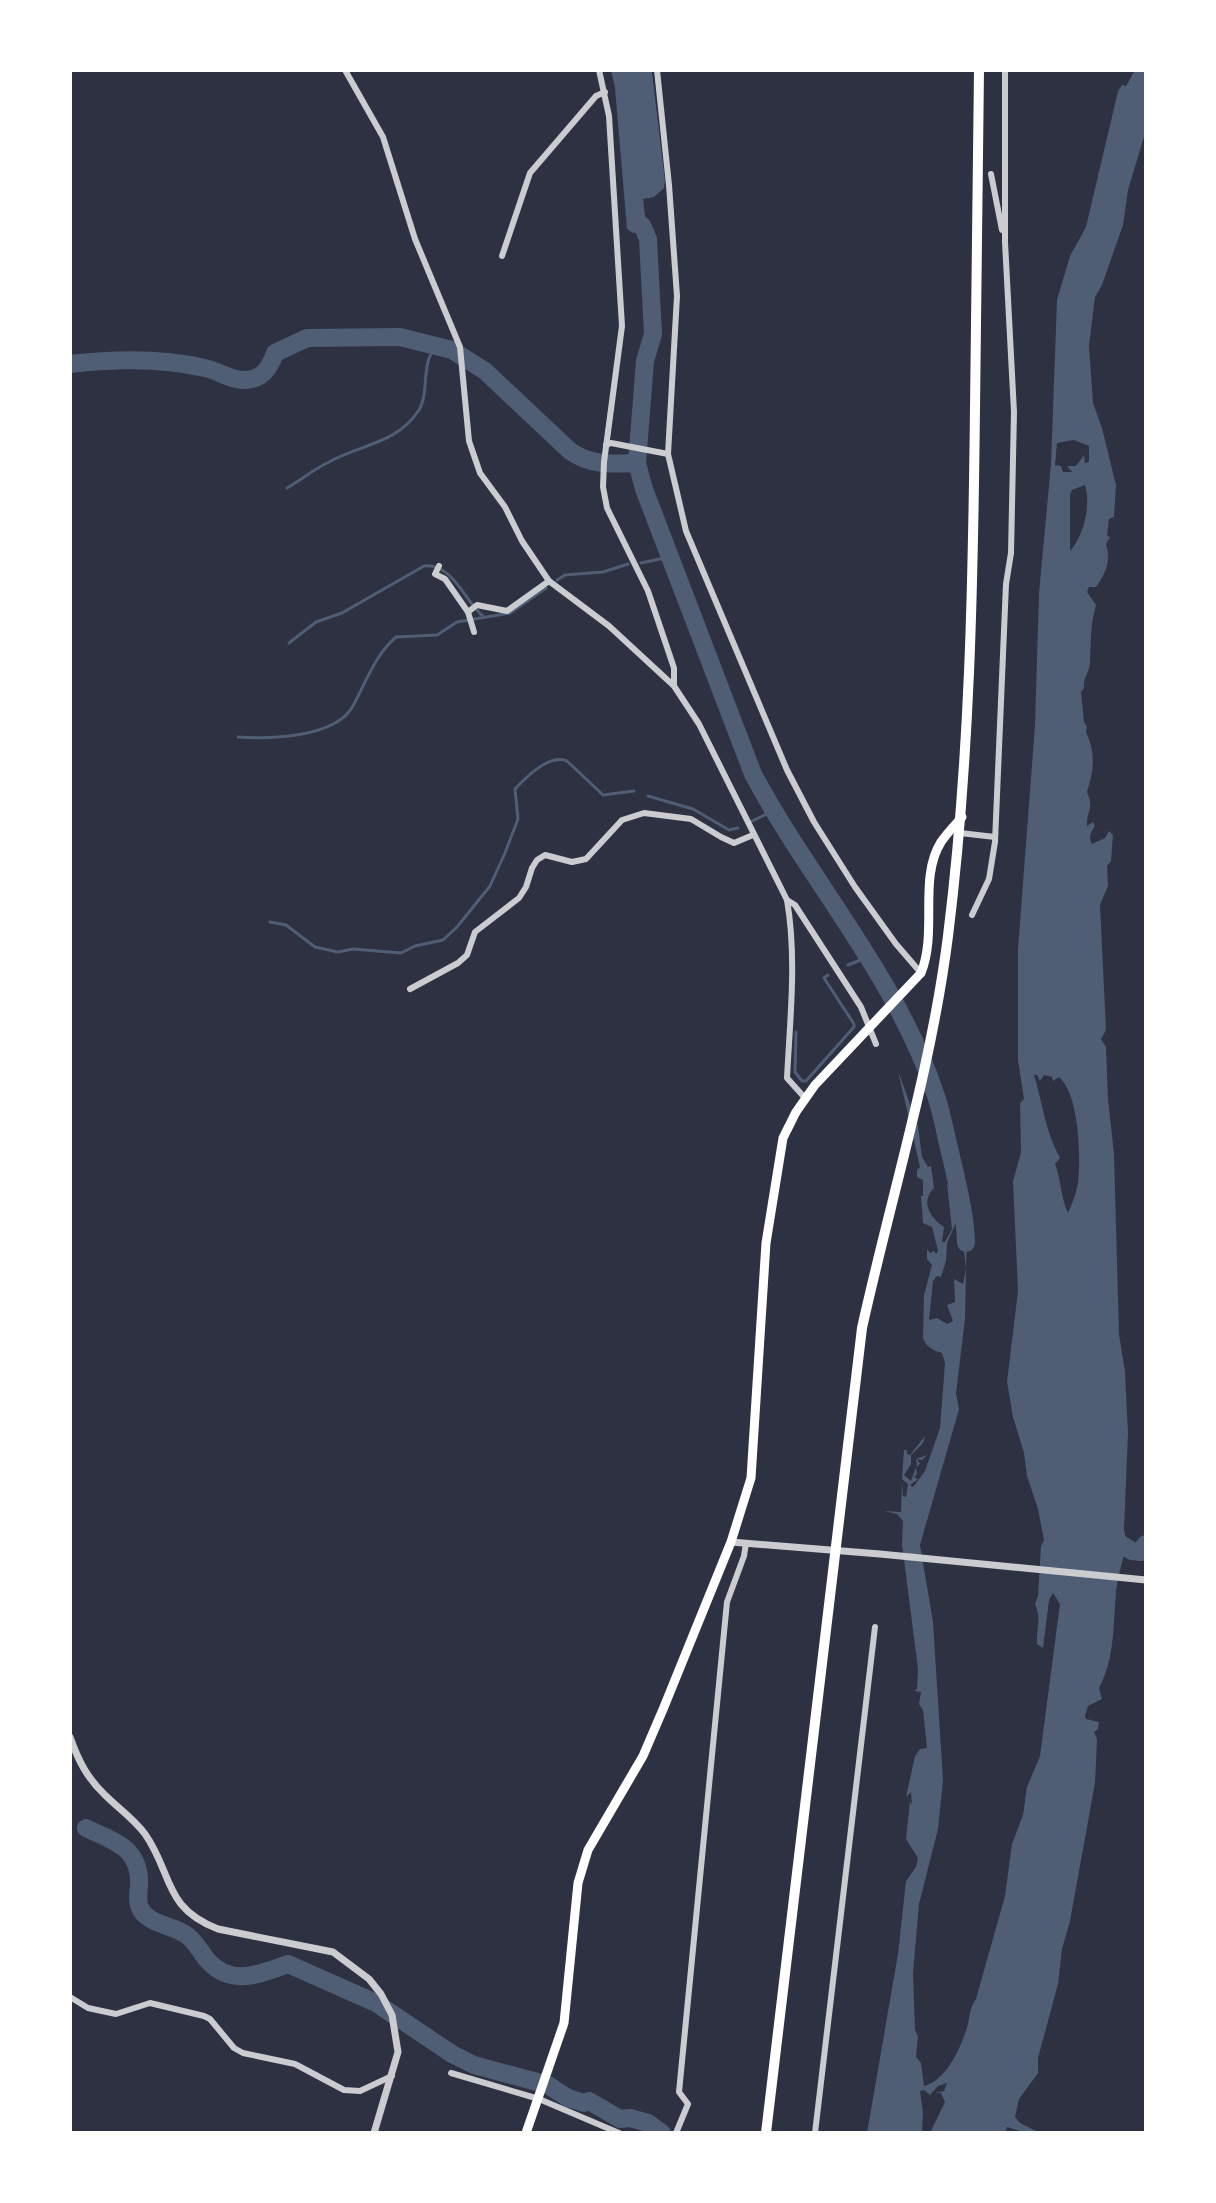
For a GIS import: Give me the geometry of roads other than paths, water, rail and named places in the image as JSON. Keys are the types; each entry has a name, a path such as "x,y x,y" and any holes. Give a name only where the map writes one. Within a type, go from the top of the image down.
{"highway":[{"path":"766,2133 862,1328 933,1039 962,817 973,615 979,70"}],"main road":[{"path":"526,2133 564,2023 578,1883 588,1850 643,1756 731,1542 751,1478 759,1321 775,1180 783,1138 805,1098 920,975 930,940 929,891 935,858 941,842 962,817"}],"street":[{"path":"345,70 383,137 415,239 460,347 467,429 472,457 480,473 505,507 522,541 549,581 609,626 674,686 699,724 787,900 791,925 787,1078 805,1098"},
{"path":"600,70 605,92 622,326 609,444 603,470 607,508 648,591 674,668 674,686"},
{"path":"657,70 677,296 667,453 686,531 787,770 814,822 855,887 920,975"},
{"path":"972,915 989,879 995,837 1014,448 1005,242 1005,70"},
{"path":"502,256 530,173 596,96 605,92"},
{"path":"991,174 1005,242"},
{"path":"609,444 667,453"},
{"path":"438,569 435,574 445,579 470,615 474,632"},
{"path":"470,615 477,605 507,611 549,581"},
{"path":"410,989 467,955 475,932 519,898 537,860 545,855 572,862 586,859 622,820 644,813 691,819 734,843 753,835"},
{"path":"960,833 995,837"},
{"path":"787,900 795,905 834,963 861,1007 876,1044"},
{"path":"731,1542 1146,1580"},
{"path":"676,2133 688,2107 679,2092 730,1589 746,1543"},
{"path":"715,1579 730,1589"},
{"path":"815,2133 875,1627"},
{"path":"70,1737 85,1772 143,1833 158,1858 172,1894 196,1918 218,1929 333,1952 369,1979 381,1994 392,2015 398,2052 374,2133"},
{"path":"70,1997 88,2008 116,2014 150,2003 204,2016 234,2048 243,2053 295,2064 344,2090 360,2091 392,2076"},
{"path":"451,2073 539,2099 619,2133"}],"water":[{"path":"611,70 651,70 652,73 665,181 664,188 654,197 643,199 649,249 640,232 633,233 627,229"},
{"path":"1135,70 1146,70 1146,130 1128,190 1123,225 1095,297 1089,346 1093,403 1116,485 1114,517 1109,519 1107,536 1110,537 1106,544 1107,567 1096,587 1089,587 1087,592 1096,605 1090,664 1081,692 1093,762 1087,792 1090,807 1087,826 1093,822 1095,826 1090,835 1092,844 1105,838 1109,831 1113,835 1111,861 1107,866 1108,886 1100,905 1106,1030 1101,1039 1106,1047 1114,1154 1119,1334 1125,1372 1128,1433 1124,1529 1126,1540 1134,1546 1146,1536 1146,1540 1137,1548 1118,1538 1115,1540 1124,1555 1117,1588 1111,1653 1099,1688 1102,1699 1088,1706 1085,1716 1099,1722 1094,1732 1097,1739 1095,1783 1062,1949 1058,1984 1038,2058 1038,2073 1019,2099 1015,2117 1040,2133 1026,2133 1007,2127 1005,2133 930,2133 945,2102 941,2093 935,2093 944,2091 947,2083 938,2086 930,2095 924,2090 920,2091 922,2133 867,2133 898,1954 906,1881 918,1858 906,1839 911,1792 906,1797 915,1756 920,1749 927,1748 923,1710 919,1704 921,1692 914,1691 917,1689 918,1669 902,1544 903,1521 897,1514 884,1511 901,1512 902,1482 903,1496 906,1497 908,1484 902,1479 904,1450 910,1455 925,1436 923,1443 911,1455 911,1464 904,1475 911,1481 916,1459 927,1455 922,1460 917,1459 920,1464 914,1477 918,1479 910,1485 913,1487 925,1471 940,1428 945,1363 942,1353 930,1348 923,1338 924,1295 932,1265 927,1259 927,1249 930,1253 934,1251 936,1254 938,1251 932,1227 923,1223 923,1180 917,1177 920,1167 898,1071 918,1126 922,1157 928,1167 931,1166 934,1188 927,1204 931,1214 944,1227 942,1242 952,1229 947,1183 951,1191 955,1185 954,1196 960,1203 955,1225 947,1243 941,1277 937,1276 933,1281 929,1320 937,1318 947,1324 953,1321 947,1305 955,1302 954,1279 963,1284 966,1269 963,1218 967,1228 965,1319 956,1393 959,1409 920,1545 933,1622 943,1780 938,1829 919,1904 913,1973 915,2030 918,2036 916,2057 921,2063 924,2086 940,2077 952,2061 962,2042 976,1999 1005,1896 1012,1844 1023,1815 1027,1787 1040,1756 1060,1604 1053,1593 1049,1600 1043,1648 1037,1644 1035,1604 1044,1540 1007,1382 1018,1291 1013,1181 1021,1153 1020,1103 1024,1099 1018,1060 1018,949 1035,725 1039,593 1051,464 1057,300 1070,256 1086,227 1118,91 1122,85 1126,86","holes":["1074,440 1089,446 1089,462 1085,463 1084,455 1076,466 1067,466 1072,472 1063,472 1061,466 1055,465 1057,443","1085,485 1087,511 1082,529 1070,551 1072,490","1034,1075 1040,1081 1044,1075 1052,1077 1053,1081 1059,1077 1066,1085 1075,1111 1079,1171 1077,1190 1068,1213 1055,1164 1060,1158 1048,1128"]}],"waterway":[{"path":"642,225 648,239 653,334 645,361 637,463 644,489 753,774 875,969 918,1050 942,1115 966,1243"},
{"path":"70,364 121,360 172,362 246,380 265,371 275,353 307,338 400,337 452,350 485,371 578,456 602,463 637,463"},
{"path":"287,488 329,462 389,437 410,421 422,403 429,360 437,346"},
{"path":"641,563 669,557"},
{"path":"557,580 565,575 603,572 628,564"},
{"path":"289,643 316,622 342,613 424,566 434,567 451,577 484,617"},
{"path":"238,737 284,737 332,725 353,706 377,660 396,637 437,635 457,622 510,613 546,588"},
{"path":"270,922 286,925 315,947 338,952 353,949 401,953 415,946 443,940 490,886 518,819 515,789 532,773 546,763 567,761 603,795 634,791"},
{"path":"648,796 693,809 729,830 738,828"},
{"path":"750,822 773,811"},
{"path":"848,965 868,957"},
{"path":"796,1032 795,1072 802,1081 806,1081 854,1027 824,978 828,975"},
{"path":"1095,1537 1103,1533 1132,1551 1140,1552 1146,1544"},
{"path":"86,1828 116,1842 131,1855 138,1873 139,1904 145,1915 189,1937 217,1969 227,1974 246,1976 288,1964 376,2003 452,2054 474,2065 548,2085 568,2098 584,2103 589,2101 620,2119 630,2118 648,2123 662,2133"}]}
